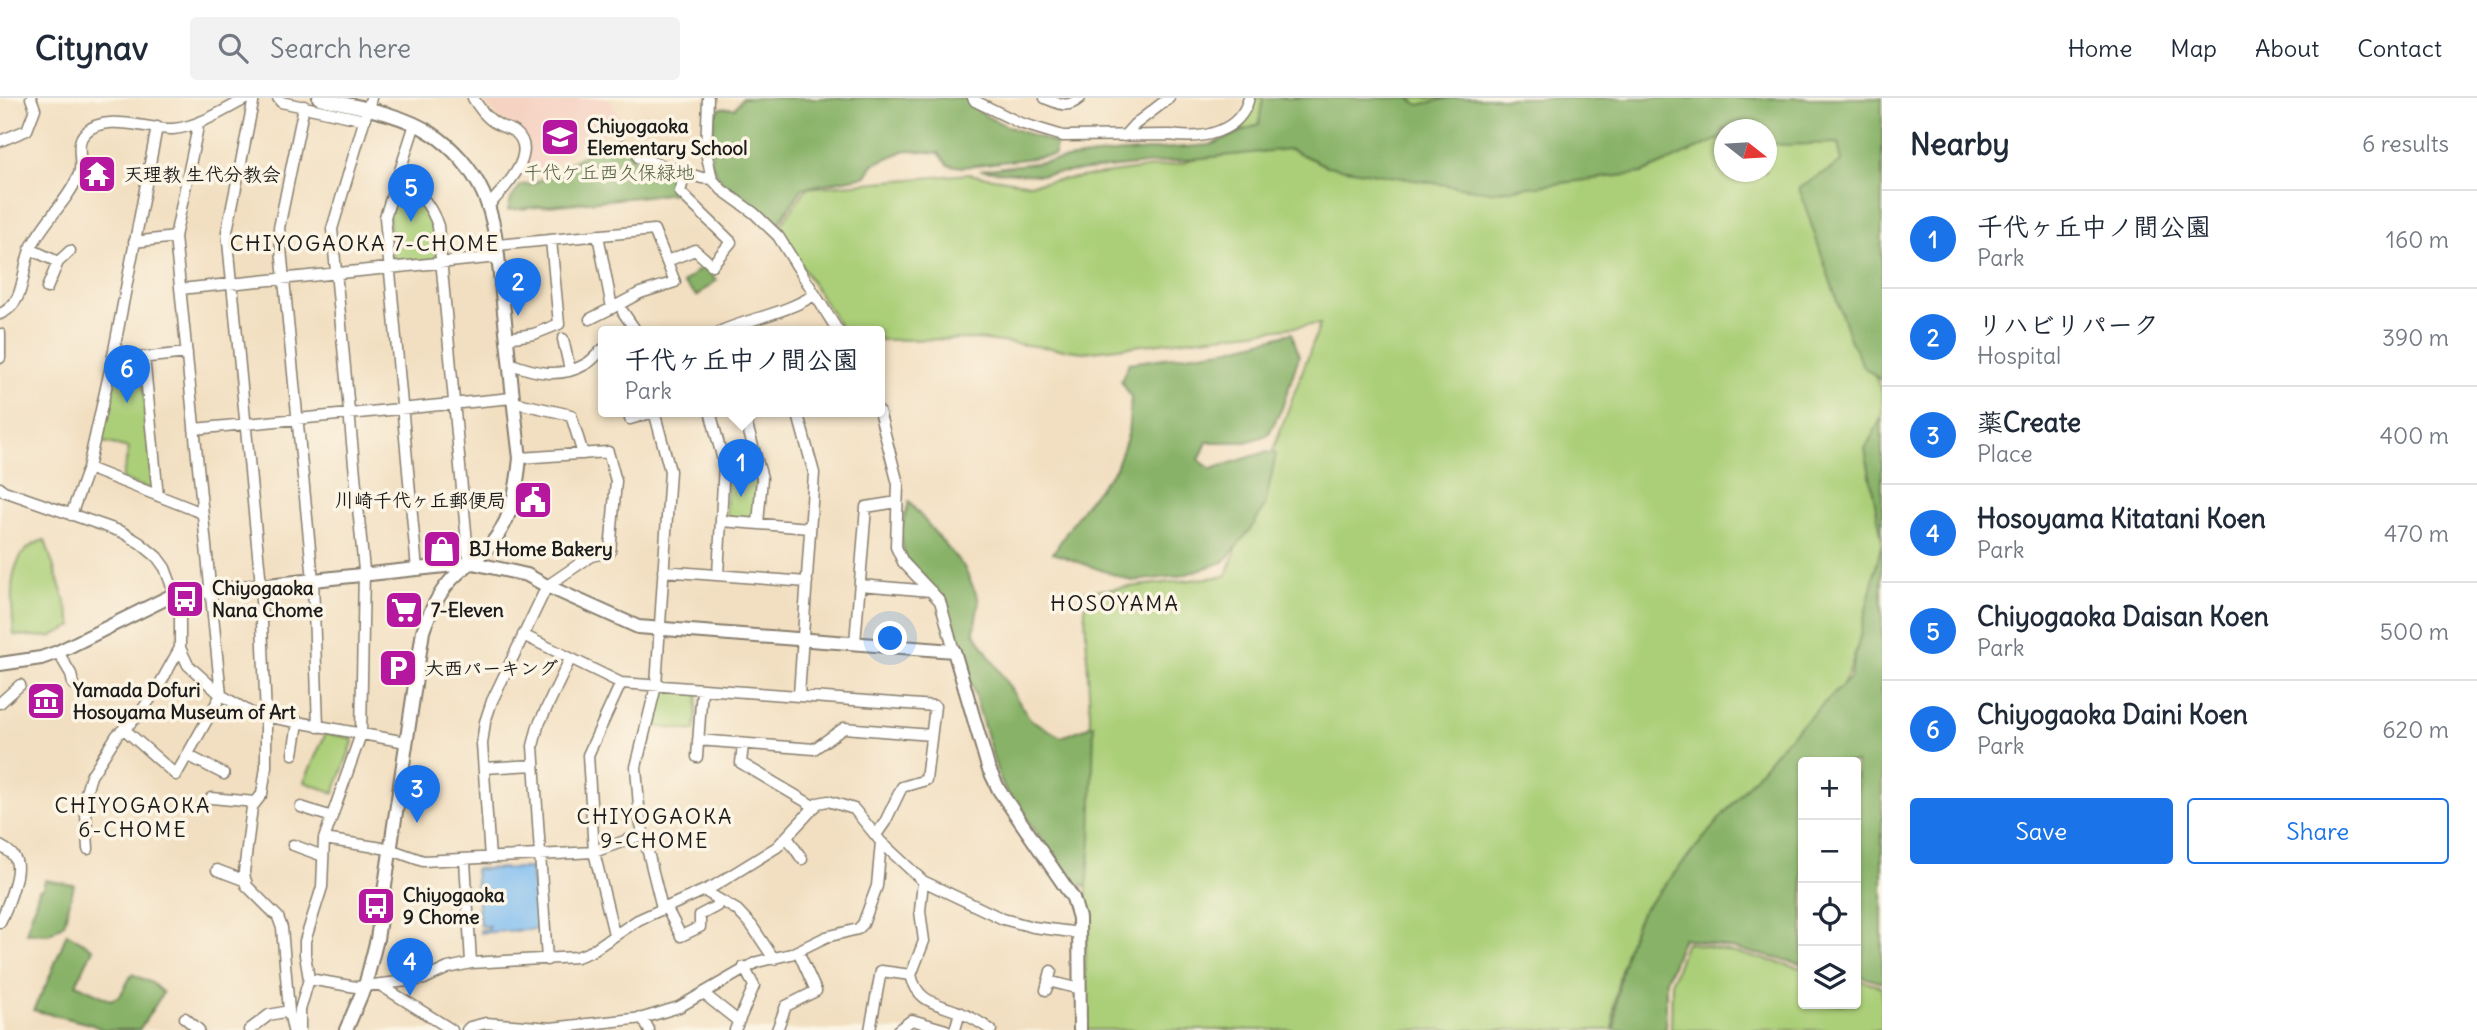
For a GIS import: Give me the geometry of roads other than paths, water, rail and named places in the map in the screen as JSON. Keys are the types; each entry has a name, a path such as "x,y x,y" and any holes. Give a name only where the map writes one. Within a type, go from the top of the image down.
{"street":[{"path":"0,140 27,130 35,109 30,98"},
{"path":"0,314 9,310 18,299 30,250 79,173 81,139 86,131 105,124 125,123 174,129 199,122 247,98"},
{"path":"246,881 244,872 255,802 262,794 266,767 265,717 261,585 227,231 254,98"},
{"path":"278,98 281,102 304,106 367,105"},
{"path":"318,98 367,105 415,124 440,139 460,158 477,181 488,206 497,251 520,458 517,490 509,515 495,539 473,563 455,576 429,614 419,650 377,939 365,986 346,1030"},
{"path":"473,98 489,119 515,132 522,145 520,164 512,180 488,206"},
{"path":"708,98 706,152 712,179 778,236 835,326"},
{"path":"973,98 1020,123 1063,136 1199,138 1239,120 1246,110 1249,98"},
{"path":"1045,98 1064,106 1078,99"},
{"path":"1124,136 1169,98"},
{"path":"300,1030 300,1010 309,979 305,941 322,887 324,839 360,734 365,576 332,229 367,105"},
{"path":"304,106 279,228 313,580 318,727"},
{"path":"124,729 176,775 221,695 175,237 199,122"},
{"path":"415,124 385,217 417,570"},
{"path":"71,515 88,468 112,361 157,127"},
{"path":"639,158 712,179"},
{"path":"667,261 695,250 712,265 731,242 680,192 684,173"},
{"path":"399,174 419,192 435,216 442,263 468,554 473,563"},
{"path":"180,289 442,263 551,240 654,230 675,282 640,293 617,310 590,319"},
{"path":"598,236 617,310 632,326"},
{"path":"134,242 175,237"},
{"path":"507,338 534,334 559,324 551,240"},
{"path":"30,250 58,262"},
{"path":"47,288 58,262 70,251"},
{"path":"732,326 794,307 814,295"},
{"path":"0,334 0,359"},
{"path":"563,339 570,370"},
{"path":"112,361 187,353"},
{"path":"509,363 542,374 570,370 589,363 598,354"},
{"path":"144,357 158,496"},
{"path":"194,429 512,400 571,415 583,454"},
{"path":"629,419 636,417"},
{"path":"655,417 670,471 656,686 636,767 637,802 664,908 681,936 700,927 700,915 717,906 718,900"},
{"path":"712,417 724,464 718,575"},
{"path":"745,417 762,478 758,524"},
{"path":"799,417 814,473 799,695"},
{"path":"881,417 898,484 896,547 903,562 940,601 988,766 999,790 1073,898 1080,933 1080,1030"},
{"path":"490,858 482,744 492,701 547,586 591,556 610,552 616,481 608,452 520,458"},
{"path":"88,468 202,513"},
{"path":"0,488 122,532 148,550 165,568 180,609 180,648 188,665 221,695 253,715 406,742"},
{"path":"855,643 866,507 897,502"},
{"path":"721,522 810,528"},
{"path":"0,664 32,660 58,652 173,595 473,563 527,575 638,627 954,651"},
{"path":"663,571 807,582"},
{"path":"860,585 931,592"},
{"path":"467,1030 486,1023 551,1028 643,1018 679,1007 757,961 774,960 826,937 858,929 863,924 877,886 879,838 885,822 902,788 926,780 935,706 621,683 523,635"},
{"path":"88,849 85,796 91,776 103,753 137,717 156,691 180,648"},
{"path":"58,652 71,674 73,684"},
{"path":"547,960 533,746 538,726 570,659"},
{"path":"614,934 594,852 588,755 621,683"},
{"path":"0,703 20,685"},
{"path":"697,757 702,689"},
{"path":"293,754 298,723"},
{"path":"698,740 814,750 845,728 931,735"},
{"path":"743,744 741,763 815,807"},
{"path":"187,755 224,774"},
{"path":"484,768 534,765"},
{"path":"211,798 255,802"},
{"path":"309,979 356,987 424,979 448,968 471,963 577,957 664,908 714,886 777,847 818,803 828,801 854,809 923,881 1003,919 1033,927 1080,933"},
{"path":"301,807 332,817"},
{"path":"324,839 389,849 423,861 594,852 644,834"},
{"path":"787,837 802,859"},
{"path":"293,845 323,856"},
{"path":"0,846 9,850 16,861 18,871 0,922"},
{"path":"465,860 471,963"},
{"path":"217,870 246,881 278,917 282,928 293,1030"},
{"path":"923,881 920,911 924,941 911,975 914,987 930,1003 960,1012 990,1030"},
{"path":"708,893 737,911 752,926 774,960"},
{"path":"777,1030 786,1006 816,991 798,951"},
{"path":"704,994 736,1026 754,986 744,968"},
{"path":"870,1030 881,971 911,975"},
{"path":"1048,981 1080,989"},
{"path":"379,985 453,1030"},
{"path":"249,1030 269,1015 289,1011"},
{"path":"955,1030 960,1012"},
{"path":"185,1018 198,1030"},
{"path":"643,1018 649,1030"},
{"path":"898,1030 912,1020 946,1030"}],"water":[{"path":"531,868 538,929 480,933 480,930 489,929 489,926 480,926 475,869"}],"place":[{"name":"Chiyogaoka Elementary School","path":"560,137"},
{"name":"天理教 生代分教会","path":"97,174"},
{"name":"Chiyogaoka Daisan Koen","path":"411,222"},
{"name":"リハビリパーク","path":"518,316"},
{"name":"Chiyogaoka Daini Koen","path":"127,403"},
{"name":"千代ヶ丘中ノ間公園","path":"741,497"},
{"name":"川崎千代ヶ丘郵便局","path":"533,500"},
{"name":"BJ Home Bakery","path":"442,549"},
{"name":"Chiyogaoka Nana Chome","path":"185,599"},
{"name":"7-Eleven","path":"404,610"},
{"name":"大西パーキング","path":"398,668"},
{"name":"Yamada Dofuri Hosoyama Museum of Art","path":"46,701"},
{"name":"薬Create","path":"417,823"},
{"name":"Chiyogaoka 9 Chome","path":"376,906"},
{"name":"Hosoyama Kitatani Koen","path":"410,996"}],"district":[{"name":"CHIYOGAOKA 7-CHOME","path":"365,243"},
{"name":"HOSOYAMA","path":"1115,603"},
{"name":"CHIYOGAOKA 6-CHOME","path":"133,817"},
{"name":"CHIYOGAOKA 9-CHOME","path":"655,828"}],"park label":[{"name":"千代ケ丘西久保緑地","path":"609,172"}]}
